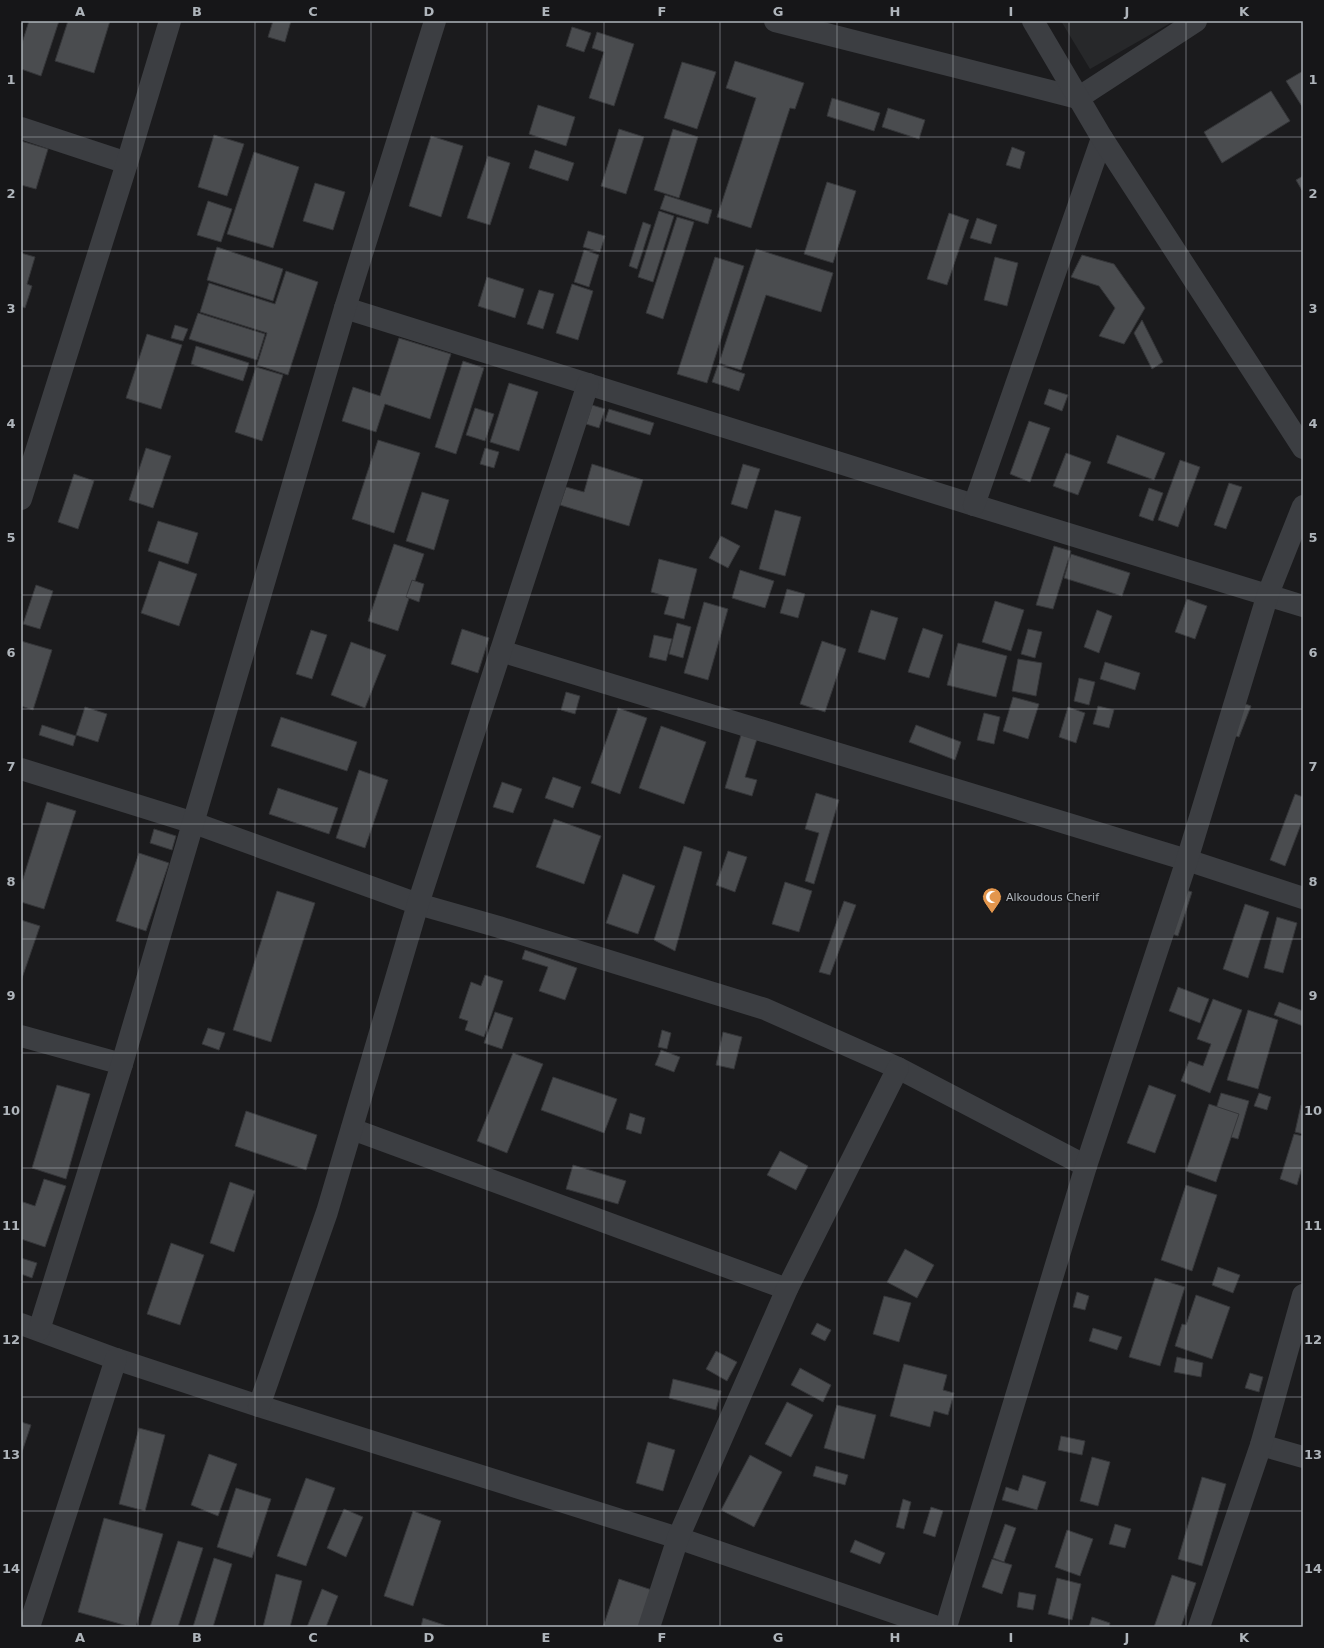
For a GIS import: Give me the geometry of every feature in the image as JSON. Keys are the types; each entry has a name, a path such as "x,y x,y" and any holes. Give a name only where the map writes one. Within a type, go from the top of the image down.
{"street":[{"path":"21,499 25,474 127,163 170,21"},
{"path":"435,21 345,308 122,1064 30,1327 116,1359 259,1406 678,1538 937,1627"},
{"path":"775,21 1078,98 1196,21"},
{"path":"1033,21 1102,138 1303,448"},
{"path":"21,128 127,163"},
{"path":"974,505 1102,138"},
{"path":"345,308 974,505 1268,594 1303,606"},
{"path":"259,1406 327,1212 418,904 588,384"},
{"path":"946,1627 1086,1166 1187,860 1268,594 1303,506"},
{"path":"501,650 1187,860 1303,898"},
{"path":"21,769 194,823 418,904 500,927 765,1008 898,1068 1086,1166"},
{"path":"21,1036 122,1064"},
{"path":"649,1627 678,1538 787,1289 898,1068"},
{"path":"352,1129 787,1289"},
{"path":"1199,1627 1261,1445 1303,1296"},
{"path":"30,1627 116,1359"},
{"path":"1261,1445 1303,1457"}],"shaded area":[{"path":"1061,21 1174,21 1090,69"}],"building":[{"path":"29,21 59,21 41,76 21,69 21,46"},
{"path":"68,21 110,21 94,73 55,61"},
{"path":"273,21 291,21 285,42 268,37"},
{"path":"572,27 591,33 584,52 566,46"},
{"path":"597,32 634,44 614,106 589,98 604,52 592,48"},
{"path":"735,61 804,83 795,109 790,108 751,228 717,217 756,98 726,88"},
{"path":"682,62 716,72 697,129 664,118"},
{"path":"1303,71 1303,108 1286,81"},
{"path":"1271,91 1290,121 1222,163 1204,132"},
{"path":"832,98 880,113 874,131 827,116"},
{"path":"538,105 575,117 566,146 529,134"},
{"path":"888,108 925,120 919,139 882,127"},
{"path":"619,129 644,137 626,194 601,186"},
{"path":"673,129 698,137 679,198 654,190"},
{"path":"214,135 244,144 227,196 198,187"},
{"path":"431,136 463,146 441,217 409,206"},
{"path":"21,141 48,149 36,189 21,185"},
{"path":"1012,147 1025,152 1020,169 1006,165"},
{"path":"535,150 574,163 568,181 529,168"},
{"path":"254,152 299,167 273,248 227,234"},
{"path":"488,156 510,163 490,225 467,218"},
{"path":"1303,176 1303,192 1296,180"},
{"path":"827,182 856,191 833,263 804,254"},
{"path":"315,183 345,192 333,230 303,221"},
{"path":"665,195 712,210 708,224 660,209"},
{"path":"208,201 232,209 221,242 197,235"},
{"path":"659,211 674,216 653,282 638,277"},
{"path":"949,213 969,220 947,285 927,279"},
{"path":"677,217 694,222 663,319 646,313"},
{"path":"977,218 997,225 991,244 970,238"},
{"path":"643,222 651,225 637,269 629,266"},
{"path":"588,231 605,236 600,252 583,247"},
{"path":"217,247 283,269 273,301 207,280"},
{"path":"756,249 833,273 821,312 766,295 741,370 719,363"},
{"path":"584,250 599,255 589,287 574,282"},
{"path":"21,253 35,257 27,284 32,286 25,308 21,306"},
{"path":"1082,255 1114,264 1145,308 1124,344 1099,336 1115,308 1099,286 1071,277"},
{"path":"715,257 744,266 707,383 677,374"},
{"path":"995,257 1018,263 1007,306 984,300"},
{"path":"286,271 318,282 288,375 257,365 267,333 200,312 209,283 275,304"},
{"path":"487,277 524,289 515,318 478,306"},
{"path":"572,284 593,291 578,340 556,333"},
{"path":"539,290 554,294 543,329 527,324"},
{"path":"198,313 265,334 257,360 189,339"},
{"path":"1142,320 1163,362 1152,369 1134,333"},
{"path":"175,325 188,329 183,341 171,338"},
{"path":"147,334 182,345 161,409 126,398"},
{"path":"399,338 451,354 430,419 385,404 376,432 342,421 353,387 380,396"},
{"path":"196,346 249,363 243,381 191,364"},
{"path":"463,361 484,368 456,454 435,447"},
{"path":"718,365 745,374 739,391 712,382"},
{"path":"256,367 283,375 262,441 235,432"},
{"path":"509,383 538,392 519,451 490,442"},
{"path":"1049,389 1068,395 1062,411 1044,404"},
{"path":"592,405 605,409 599,428 586,424"},
{"path":"475,408 494,414 485,441 466,435"},
{"path":"609,409 654,423 650,435 605,421"},
{"path":"1029,421 1050,428 1030,482 1010,474"},
{"path":"1117,435 1165,453 1154,480 1107,463"},
{"path":"378,440 420,453 394,533 352,519"},
{"path":"146,448 171,456 153,508 129,500"},
{"path":"485,448 499,452 494,468 480,464"},
{"path":"1066,453 1091,462 1078,495 1053,486"},
{"path":"1180,460 1200,467 1178,527 1158,520"},
{"path":"592,464 643,480 629,526 560,505 566,487 584,492"},
{"path":"743,464 760,469 747,509 731,504"},
{"path":"74,474 94,481 78,529 58,522"},
{"path":"1229,483 1242,487 1226,529 1214,525"},
{"path":"1149,488 1163,493 1153,521 1139,516"},
{"path":"422,492 449,500 434,550 406,541"},
{"path":"775,510 801,517 785,576 759,569"},
{"path":"158,521 198,533 188,564 148,551"},
{"path":"721,536 740,546 728,568 709,558"},
{"path":"394,544 424,554 398,631 368,621"},
{"path":"1054,546 1071,551 1053,609 1036,605"},
{"path":"1071,554 1130,573 1122,596 1064,578"},
{"path":"659,559 697,569 684,619 664,614 669,597 651,592"},
{"path":"159,561 197,574 179,626 141,613"},
{"path":"740,570 774,581 765,608 732,598"},
{"path":"412,580 424,584 419,602 406,597"},
{"path":"36,585 53,591 40,629 23,624"},
{"path":"787,589 805,594 798,618 780,613"},
{"path":"1187,599 1207,606 1195,639 1175,632"},
{"path":"995,601 1024,610 1011,651 982,642"},
{"path":"704,602 728,609 708,680 684,673"},
{"path":"871,610 898,618 885,660 858,652"},
{"path":"1097,610 1112,616 1099,653 1084,647"},
{"path":"677,623 691,627 683,658 669,654"},
{"path":"923,628 943,635 929,678 908,672"},
{"path":"462,629 489,638 478,673 451,664"},
{"path":"1028,629 1042,632 1035,658 1021,654"},
{"path":"311,630 327,635 312,679 296,674"},
{"path":"654,635 672,639 666,661 649,657"},
{"path":"21,641 52,650 33,710 21,706"},
{"path":"822,641 846,649 825,712 800,704"},
{"path":"351,642 386,655 365,708 331,695"},
{"path":"958,643 1007,656 996,697 947,685"},
{"path":"1018,659 1042,663 1036,696 1012,691"},
{"path":"1105,662 1140,673 1135,690 1100,679"},
{"path":"1079,678 1095,682 1089,705 1074,701"},
{"path":"566,692 580,696 575,714 561,710"},
{"path":"1013,697 1039,704 1028,739 1003,731"},
{"path":"1232,699 1251,706 1239,737 1220,731"},
{"path":"1098,706 1114,710 1109,728 1093,724"},
{"path":"85,707 107,714 98,742 76,735"},
{"path":"1068,707 1085,713 1076,743 1059,737"},
{"path":"618,708 647,718 620,794 591,783"},
{"path":"984,713 1000,717 994,744 977,740"},
{"path":"281,717 357,742 347,771 271,746"},
{"path":"42,725 76,736 73,746 39,735"},
{"path":"916,725 961,742 955,760 909,742"},
{"path":"661,726 706,742 684,804 639,788"},
{"path":"741,735 757,739 745,777 757,780 752,796 725,788"},
{"path":"359,770 388,780 365,848 336,838"},
{"path":"553,777 581,787 573,808 545,798"},
{"path":"502,782 522,789 513,813 493,807"},
{"path":"278,788 338,808 329,834 269,814"},
{"path":"816,793 839,800 814,884 805,881 819,833 805,829"},
{"path":"1295,794 1303,797 1303,819 1285,866 1270,860"},
{"path":"47,802 76,811 44,909 21,902 21,885"},
{"path":"554,819 601,836 584,884 536,867"},
{"path":"154,829 176,836 172,850 150,843"},
{"path":"684,846 702,852 675,951 654,940"},
{"path":"728,851 747,857 735,892 716,885"},
{"path":"139,853 169,863 146,931 116,921"},
{"path":"623,874 655,886 638,934 606,923"},
{"path":"785,882 812,891 799,932 772,924"},
{"path":"1172,885 1192,892 1178,936 1157,929"},
{"path":"277,891 315,903 271,1042 233,1030"},
{"path":"844,901 856,905 830,975 819,972"},
{"path":"1245,904 1269,912 1248,978 1223,969"},
{"path":"1277,917 1297,923 1283,973 1264,968"},
{"path":"21,920 40,926 21,981"},
{"path":"525,950 577,968 565,1000 539,991 548,967 522,959"},
{"path":"485,975 503,981 484,1037 465,1030 468,1021 459,1018 471,982 481,986"},
{"path":"1178,987 1209,999 1200,1023 1169,1011"},
{"path":"1213,999 1242,1010 1210,1093 1181,1081 1189,1061 1203,1066 1211,1044 1197,1039"},
{"path":"1279,1002 1303,1011 1303,1026 1274,1015"},
{"path":"1248,1010 1278,1020 1258,1089 1227,1080"},
{"path":"495,1012 513,1018 502,1049 484,1043"},
{"path":"208,1028 225,1033 219,1050 202,1044"},
{"path":"662,1030 671,1033 667,1049 658,1047"},
{"path":"723,1032 742,1037 734,1069 716,1065"},
{"path":"661,1050 680,1057 674,1072 655,1065"},
{"path":"513,1053 543,1064 507,1153 477,1141"},
{"path":"553,1077 617,1099 604,1133 541,1110"},
{"path":"57,1085 90,1094 66,1179 32,1168"},
{"path":"1149,1085 1176,1095 1155,1153 1127,1143"},
{"path":"1221,1093 1249,1101 1238,1139 1209,1131"},
{"path":"1259,1093 1271,1097 1267,1110 1254,1106"},
{"path":"1209,1104 1239,1114 1216,1182 1186,1171"},
{"path":"1301,1105 1303,1106 1303,1134 1295,1132"},
{"path":"246,1111 317,1135 306,1170 235,1146"},
{"path":"630,1113 645,1118 641,1134 626,1129"},
{"path":"1294,1134 1303,1136 1303,1164 1297,1185 1280,1179"},
{"path":"780,1151 808,1166 796,1190 767,1175"},
{"path":"573,1165 626,1181 618,1204 566,1189"},
{"path":"44,1179 66,1186 45,1247 21,1239 21,1209 23,1202 35,1206"},
{"path":"230,1182 255,1191 234,1252 210,1243"},
{"path":"1186,1185 1217,1195 1192,1271 1161,1260"},
{"path":"171,1243 204,1255 180,1325 147,1314"},
{"path":"905,1249 934,1265 917,1298 887,1282"},
{"path":"21,1258 37,1263 32,1278 21,1274"},
{"path":"1218,1267 1240,1275 1233,1293 1212,1285"},
{"path":"1155,1278 1185,1287 1160,1366 1129,1357"},
{"path":"1077,1292 1089,1296 1085,1310 1073,1307"},
{"path":"1196,1295 1230,1307 1212,1359 1175,1346 1182,1324 1186,1325"},
{"path":"884,1296 911,1303 899,1342 873,1334"},
{"path":"817,1323 831,1330 825,1341 811,1334"},
{"path":"1093,1328 1122,1337 1117,1350 1089,1341"},
{"path":"716,1351 737,1362 727,1381 706,1369"},
{"path":"1177,1357 1203,1363 1201,1377 1174,1372"},
{"path":"904,1364 947,1375 943,1390 954,1393 948,1415 934,1411 930,1427 890,1416"},
{"path":"800,1368 831,1385 823,1402 791,1385"},
{"path":"1250,1373 1263,1377 1259,1392 1245,1388"},
{"path":"673,1379 721,1391 716,1410 669,1398"},
{"path":"787,1402 813,1415 791,1457 765,1444"},
{"path":"837,1405 876,1415 864,1459 824,1448"},
{"path":"21,1422 31,1425 21,1455"},
{"path":"139,1428 165,1435 145,1511 119,1504"},
{"path":"1061,1436 1085,1441 1082,1455 1058,1450"},
{"path":"648,1442 675,1450 663,1491 636,1483"},
{"path":"209,1454 237,1464 218,1516 191,1505"},
{"path":"750,1455 782,1472 754,1527 721,1510"},
{"path":"1092,1457 1110,1462 1098,1506 1080,1501"},
{"path":"816,1466 848,1475 845,1485 813,1476"},
{"path":"1023,1475 1046,1482 1037,1510 1002,1500 1006,1487 1018,1491"},
{"path":"1202,1477 1226,1484 1202,1566 1178,1559"},
{"path":"306,1478 335,1488 306,1566 277,1556"},
{"path":"236,1488 271,1499 252,1558 217,1547"},
{"path":"903,1499 911,1502 904,1529 896,1527"},
{"path":"931,1507 943,1511 935,1537 923,1533"},
{"path":"344,1509 363,1517 346,1557 327,1548"},
{"path":"413,1511 441,1521 413,1606 384,1596"},
{"path":"104,1518 163,1534 136,1627 131,1627 78,1612"},
{"path":"1005,1524 1016,1528 1004,1562 993,1558"},
{"path":"1115,1524 1131,1529 1125,1548 1109,1544"},
{"path":"1067,1530 1093,1539 1080,1576 1055,1567"},
{"path":"855,1540 885,1553 880,1564 850,1552"},
{"path":"178,1541 203,1548 178,1627 150,1627"},
{"path":"214,1558 232,1564 213,1627 193,1627"},
{"path":"992,1559 1012,1565 1002,1594 982,1587"},
{"path":"276,1574 302,1581 290,1627 263,1627"},
{"path":"1172,1575 1196,1583 1181,1627 1154,1627"},
{"path":"1057,1578 1081,1584 1072,1620 1048,1614"},
{"path":"619,1579 652,1590 639,1627 603,1627"},
{"path":"322,1589 338,1596 326,1627 307,1627"},
{"path":"1019,1592 1036,1595 1033,1610 1017,1607"},
{"path":"1092,1617 1110,1623 1109,1627 1089,1627"},
{"path":"423,1618 450,1627 421,1627"}],"place":[{"name":"Alkoudous Cherif","path":"992,914"}]}
